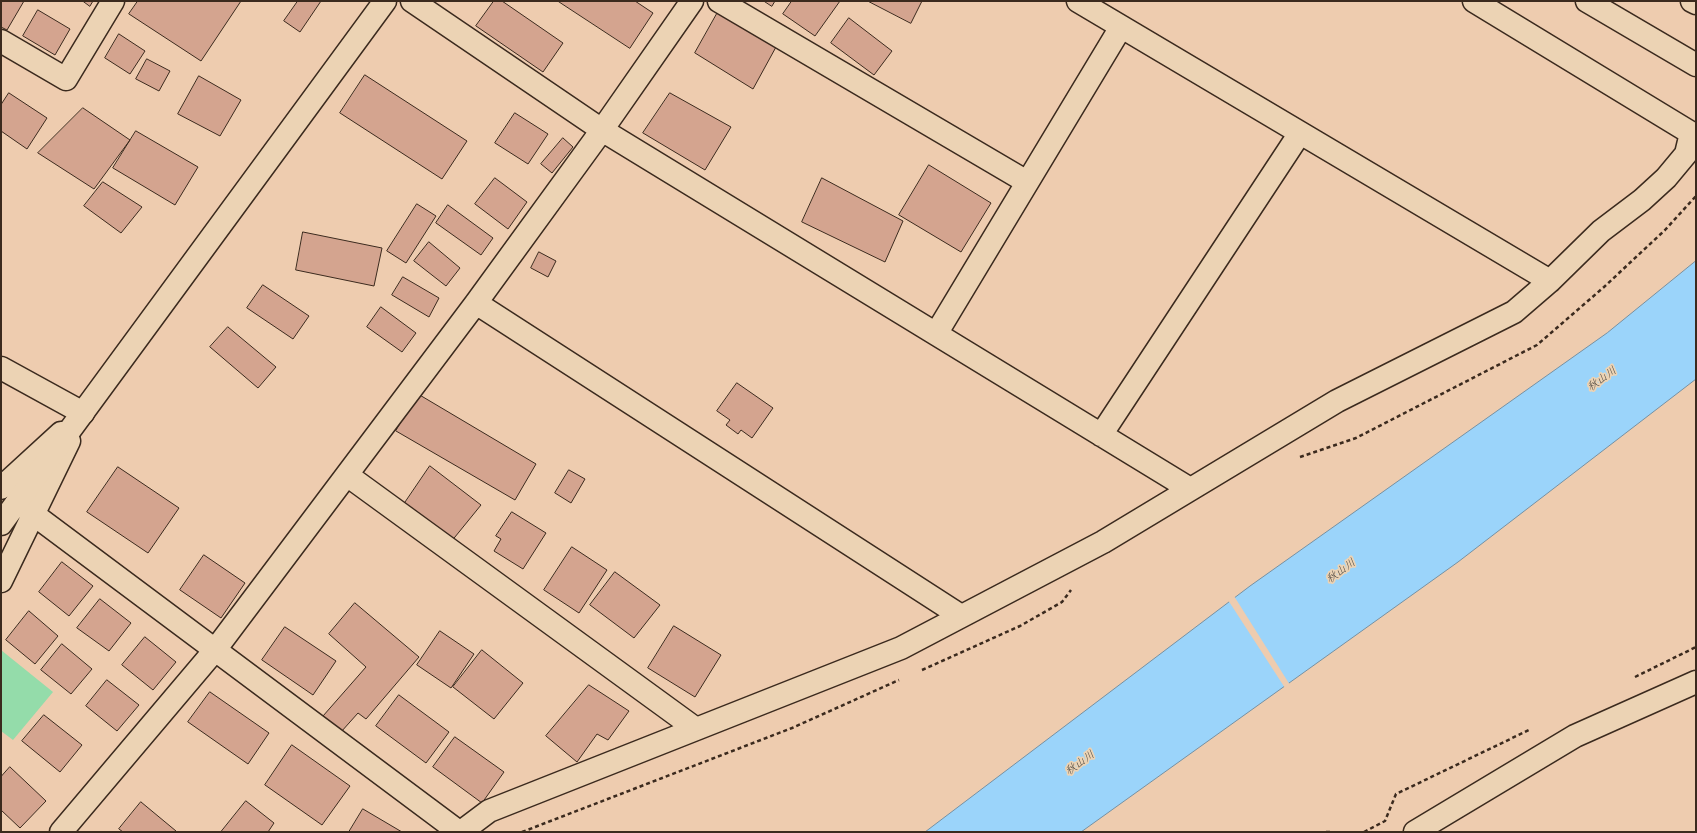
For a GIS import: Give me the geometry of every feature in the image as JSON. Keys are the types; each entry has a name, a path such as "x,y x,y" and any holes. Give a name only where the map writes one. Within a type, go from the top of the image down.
{"street":[{"path":"1,41 66,79 113,1"},
{"path":"1,524 386,1"},
{"path":"412,1 602,130 1190,489"},
{"path":"61,832 215,650 476,303 602,130 692,1"},
{"path":"719,1 1027,182"},
{"path":"1078,1 1550,281"},
{"path":"17,502 460,832 488,811 901,648 1103,542 1337,401 1514,312 1550,281 1600,231 1642,200 1666,178 1686,154 1691,133 1474,1"},
{"path":"1587,1 1696,65"},
{"path":"1692,1 1696,3"},
{"path":"936,334 1121,27"},
{"path":"1101,435 1300,133"},
{"path":"476,303 961,616"},
{"path":"1,368 83,413"},
{"path":"347,475 696,729"},
{"path":"1,581 17,502"},
{"path":"1415,832 1575,736 1696,682"}],"path":[{"path":"1326,832 1332,832"}],"green space":[{"path":"1,650 53,692 13,740 1,731"}],"water":[{"name":"秋山川","path":"1696,261 1696,379 1458,562 1081,832 925,832 1250,586 1607,333"}],"pier":[{"path":"1234,596 1290,685 1285,688 1228,600"}],"building":[{"path":"1,1 24,1 7,30 1,27"},
{"path":"83,1 93,1 90,6"},
{"path":"138,1 241,1 201,61 129,14"},
{"path":"298,1 321,1 300,32 284,21"},
{"path":"494,1 502,1 563,43 543,72 476,26"},
{"path":"558,1 635,1 653,13 630,48"},
{"path":"764,1 775,1 772,6"},
{"path":"792,1 840,1 815,36 783,14"},
{"path":"868,1 922,1 911,23"},
{"path":"38,10 70,29 55,55 23,36"},
{"path":"718,12 776,47 753,89 695,53"},
{"path":"849,18 892,51 874,75 831,43"},
{"path":"119,34 145,51 130,74 105,58"},
{"path":"147,59 170,71 159,91 136,79"},
{"path":"365,75 467,141 442,179 340,113"},
{"path":"199,76 241,100 220,136 178,114"},
{"path":"9,93 47,118 27,149 1,131 1,105"},
{"path":"670,93 731,127 705,170 643,133"},
{"path":"83,108 130,140 94,189 38,153"},
{"path":"515,113 548,134 528,164 495,143"},
{"path":"136,131 198,167 175,205 113,168"},
{"path":"563,138 573,147 552,173 541,164"},
{"path":"929,165 991,203 961,252 899,215"},
{"path":"495,178 527,202 508,229 475,204"},
{"path":"822,178 903,221 885,262 802,222"},
{"path":"103,182 142,207 121,233 84,206"},
{"path":"417,204 436,216 406,263 387,251"},
{"path":"448,205 493,238 481,255 436,223"},
{"path":"303,232 382,248 374,286 296,270"},
{"path":"429,242 460,268 446,286 414,261"},
{"path":"539,252 556,261 548,277 531,268"},
{"path":"403,277 439,298 429,317 392,295"},
{"path":"263,285 309,316 293,339 247,308"},
{"path":"381,307 416,333 402,352 367,327"},
{"path":"228,327 276,367 258,388 210,347"},
{"path":"737,383 773,408 752,438 741,430 738,434 726,425 730,420 717,411"},
{"path":"418,394 536,464 515,500 396,431"},
{"path":"430,466 481,505 446,548 398,513"},
{"path":"118,467 179,508 148,553 87,512"},
{"path":"569,470 585,479 571,503 555,493"},
{"path":"512,512 546,533 523,569 494,551 501,539 496,536"},
{"path":"572,547 607,570 579,613 544,590"},
{"path":"204,555 245,583 221,618 180,590"},
{"path":"62,562 93,586 69,616 39,592"},
{"path":"615,572 660,605 634,638 590,605"},
{"path":"100,599 131,623 109,651 77,628"},
{"path":"355,603 419,657 366,719 358,713 341,732 323,716 366,667 329,634"},
{"path":"29,611 58,636 35,664 6,640"},
{"path":"674,626 721,655 695,697 648,668"},
{"path":"285,627 336,661 313,695 262,660"},
{"path":"440,631 474,654 451,688 417,665"},
{"path":"145,637 176,662 153,690 122,665"},
{"path":"62,644 92,669 71,694 41,670"},
{"path":"482,650 523,683 494,719 453,687"},
{"path":"107,680 139,705 117,731 86,706"},
{"path":"589,685 629,711 608,740 597,734 577,762 546,736"},
{"path":"210,692 269,733 248,764 188,722"},
{"path":"399,695 449,732 426,763 376,726"},
{"path":"44,715 82,745 60,772 22,741"},
{"path":"455,737 504,772 482,803 433,767"},
{"path":"292,745 350,786 322,825 265,785"},
{"path":"10,767 46,801 20,828 1,810 1,777"},
{"path":"246,801 274,823 268,832 221,832"},
{"path":"141,802 176,831 123,832 119,829"},
{"path":"363,809 402,832 349,832"}]}
